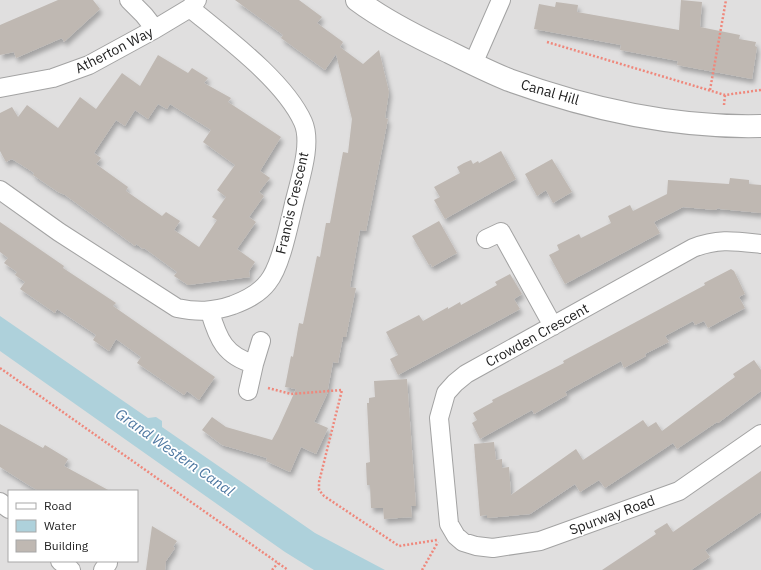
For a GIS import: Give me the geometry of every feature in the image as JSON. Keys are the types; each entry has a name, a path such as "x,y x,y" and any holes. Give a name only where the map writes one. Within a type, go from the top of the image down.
{"street":[{"path":"129,0 155,30"},
{"name":"Canal Hill","path":"357,0 393,24 473,64 508,79 541,90 634,114 687,123 761,126"},
{"path":"473,64 501,0"},
{"name":"Atherton Way","path":"0,88 53,78 89,65 155,30 193,4"},
{"name":"Francis Crescent","path":"0,190 59,232 176,308 194,312 210,312 245,300 258,293 269,282 279,261 306,151 304,123 284,93 193,4"},
{"path":"500,232 553,326"},
{"name":"Crowden Crescent","path":"446,535 447,514 439,418 446,393 455,383 466,374 693,248 707,242 721,240 761,244"},
{"path":"210,312 215,329 223,345 235,357 254,364"},
{"path":"248,387 261,341"},
{"name":"Spurway Road","path":"446,535 476,546 493,548 540,541 679,491 761,434"},
{"path":"0,502 8,508"},
{"path":"61,562 71,570"}],"path":[{"path":"710,90 726,0"},
{"path":"547,42 725,95 761,90"},
{"path":"724,109 725,95"},
{"path":"0,368 288,570"},
{"path":"248,387 291,394 342,390 319,482 319,490 324,496 400,546 446,535"},
{"path":"422,570 435,547"},
{"path":"272,570 278,563"}],"shaded area":[{"path":"0,0 761,0 761,570 0,570"}],"water":[{"name":"Grand Western Canal","path":"0,316 148,418 156,417 162,421 162,427 315,533 385,570 314,570 285,552 0,351"}],"building":[{"path":"58,0 93,0 100,9 64,42 62,38 16,58 14,52 0,55 0,25"},
{"path":"235,0 299,0 322,17 317,23 343,42 340,47 363,64 379,50 389,92 385,118 388,119 366,231 360,230 350,287 356,288 346,337 343,337 338,363 333,362 327,394 314,422 328,428 316,454 301,447 290,472 266,461 267,458 222,445 202,430 212,417 226,427 272,440 278,429 296,389 285,387 291,356 293,357 299,323 303,324 317,256 320,257 326,223 330,223 343,152 348,153 352,119 336,54 325,70 281,38 283,35"},
{"path":"681,0 702,2 700,27 740,35 739,39 756,42 755,46 757,47 752,79 677,65 678,61 620,50 621,45 534,29 539,4 555,7 556,2 578,5 577,12 679,30"},
{"path":"158,55 188,73 192,68 208,78 204,83 231,98 228,102 281,137 260,171 270,178 259,192 264,196 249,217 256,222 237,249 255,262 249,271 250,277 188,285 174,276 177,272 144,248 143,249 136,244 135,246 65,195 33,175 34,173 12,159 6,162 0,151 0,113 12,107 18,117 27,105 58,128 80,97 96,109 122,73 140,86","holes":["158,104 167,109 170,104 211,130 203,142 235,165 217,190 226,197 212,217 217,220 199,247 174,230 180,221 166,212 162,216 126,191 128,187 96,164 101,158 94,153 116,120 125,126 135,110 148,119"]},
{"path":"501,151 516,179 445,219 434,200 440,197 434,187 460,173 457,167 464,163 471,160 473,164 478,161 479,163"},
{"path":"552,159 572,192 553,203 546,190 537,196 525,174"},
{"path":"730,178 749,180 749,184 761,185 761,213 719,208 715,210 683,207 654,222 660,233 565,284 549,255 559,250 557,245 579,234 581,238 611,223 608,216 630,205 633,211 667,194 668,180 729,184"},
{"path":"439,221 457,253 432,267 431,264 429,265 412,236"},
{"path":"0,222 64,266 63,268 116,303 113,306 215,377 199,400 187,391 184,395 137,363 141,357 116,339 109,351 93,340 96,335 57,309 55,313 20,289 25,282 15,275 17,272 4,263 8,258 0,252"},
{"path":"731,269 734,271 745,294 739,297 745,308 708,328 704,321 695,325 693,321 665,336 669,342 645,354 646,356 624,368 621,361 565,392 567,395 534,414 532,410 480,439 472,423 477,420 473,413 493,402 492,400 564,363 563,361 705,285 704,283"},
{"path":"510,274 522,294 514,299 520,309 398,375 390,359 398,355 386,332 419,315 423,321 448,307 448,309 460,302 461,305 497,285 495,282"},
{"path":"754,360 761,370 761,391 718,423 717,422 677,449 673,443 605,488 599,480 580,492 575,484 530,514 487,518 487,515 480,516 474,444 494,442 496,460 502,459 502,468 509,467 511,495 576,449 583,460 643,420 648,427 656,422 662,431 735,377 733,374"},
{"path":"407,379 416,506 411,506 412,517 384,519 383,508 371,508 370,485 367,485 366,463 370,462 367,403 369,403 369,398 375,397 374,381"},
{"path":"0,424 43,448 45,445 68,459 64,466 108,490 37,490 0,467"},
{"path":"761,471 761,512 705,550 710,557 691,570 602,570 656,534 654,531 667,523 673,532"},
{"path":"152,526 177,541 173,547 175,548 166,561 165,570 146,570"}]}
